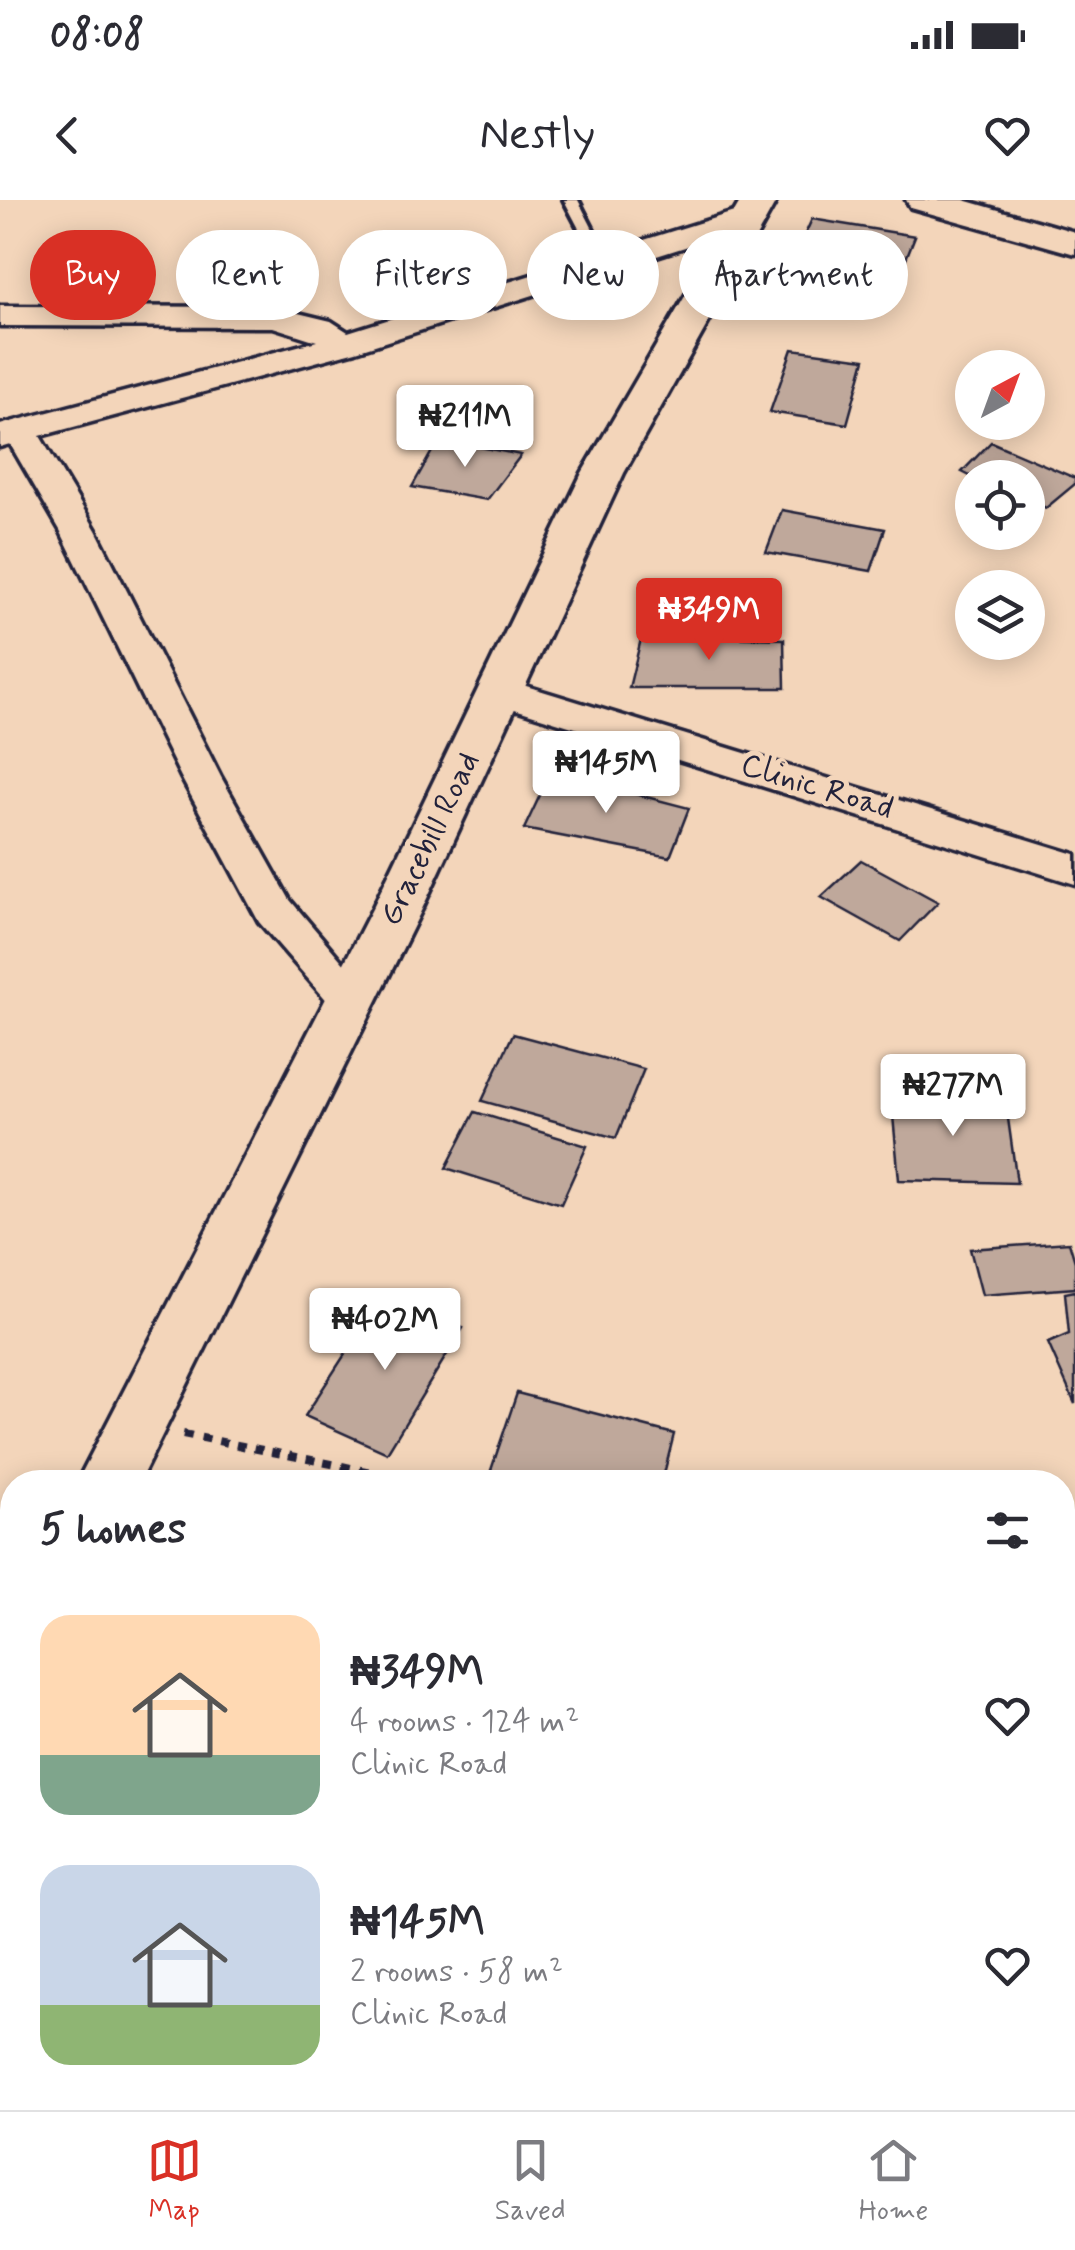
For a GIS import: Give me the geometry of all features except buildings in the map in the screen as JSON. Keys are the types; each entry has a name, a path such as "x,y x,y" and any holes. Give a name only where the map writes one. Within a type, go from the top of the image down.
{"main road":[{"path":"951,204 1075,243"},
{"name":"Gracebill Road","path":"114,1470 352,998 603,473 755,208"}],"street":[{"path":"352,998 274,911 200,776 78,530 10,433 344,344 755,208"},
{"path":"0,316 273,317 319,328 344,344"},
{"name":"Clinic Road","path":"500,691 1075,869"}],"lane":[{"path":"571,200 587,230"}],"path":[{"path":"137,1424 362,1470"}]}
